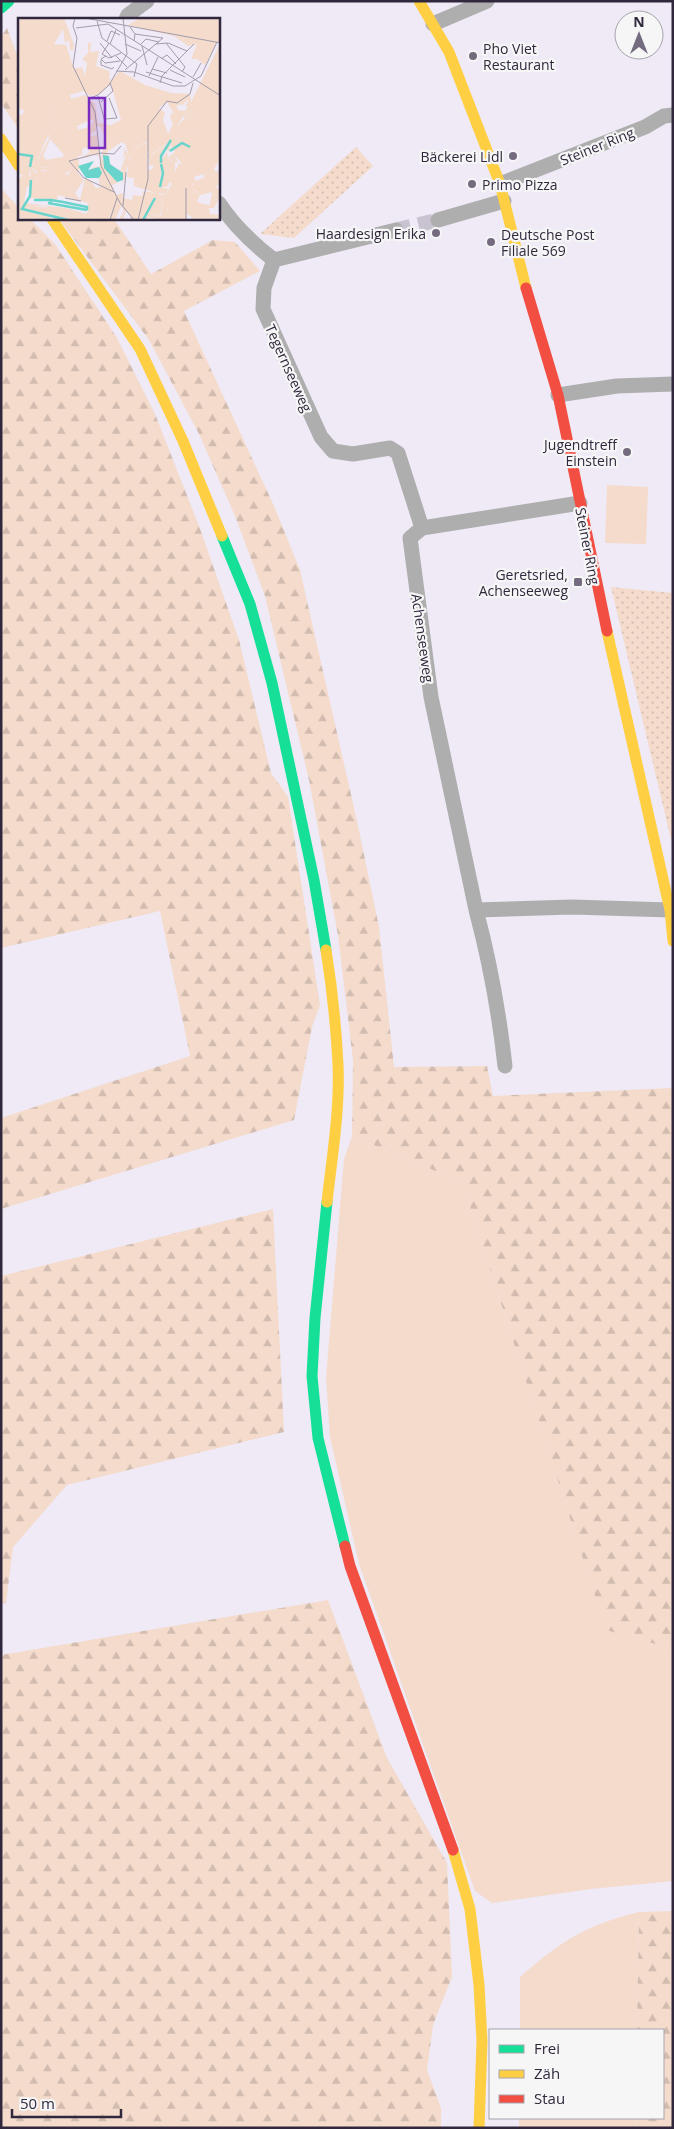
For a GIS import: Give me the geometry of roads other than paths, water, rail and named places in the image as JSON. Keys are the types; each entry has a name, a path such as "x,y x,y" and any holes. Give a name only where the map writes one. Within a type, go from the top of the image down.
{"main road":[{"path":"1,8 9,1"},
{"name":"Steiner Ring","path":"419,1 433,24 459,76 500,184 522,273 558,395 590,557 671,910 673,941"},
{"path":"1,139 18,164"},
{"path":"53,220 140,349 183,440 250,604 276,701 314,880 330,974 338,1065 336,1115 315,1318 312,1376 318,1438 350,1566 448,1831 470,1909 479,1985 482,2041 479,2128"}],"street":[{"path":"126,18 147,1"},
{"path":"433,24 487,1"},
{"name":"Steiner Ring","path":"500,184 645,127 668,115"},
{"path":"438,220 504,201"},
{"path":"220,204 249,240 274,260 396,230"},
{"name":"Tegernseeweg","path":"274,260 264,288 263,309 321,437 333,451 353,454 390,448 398,453 422,528"},
{"path":"558,395 617,386 673,384"},
{"path":"422,528 580,503"},
{"name":"Achenseeweg","path":"422,528 410,538 431,697 476,910 489,959 500,1021 505,1066"},
{"path":"476,910 572,907 671,910"}],"tunnel":[{"path":"396,230 438,220"}],"place":[{"name":"Pho Viet Restaurant","path":"473,56"},
{"name":"Bäckerei Lidl","path":"513,156"},
{"name":"Primo Pizza","path":"472,184"},
{"name":"Haardesign Erika","path":"436,233"},
{"name":"Deutsche Post Filiale 569","path":"491,242"},
{"name":"Jugendtreff Einstein","path":"627,452"},
{"name":"Geretsried, Achenseeweg","path":"578,582"}]}
